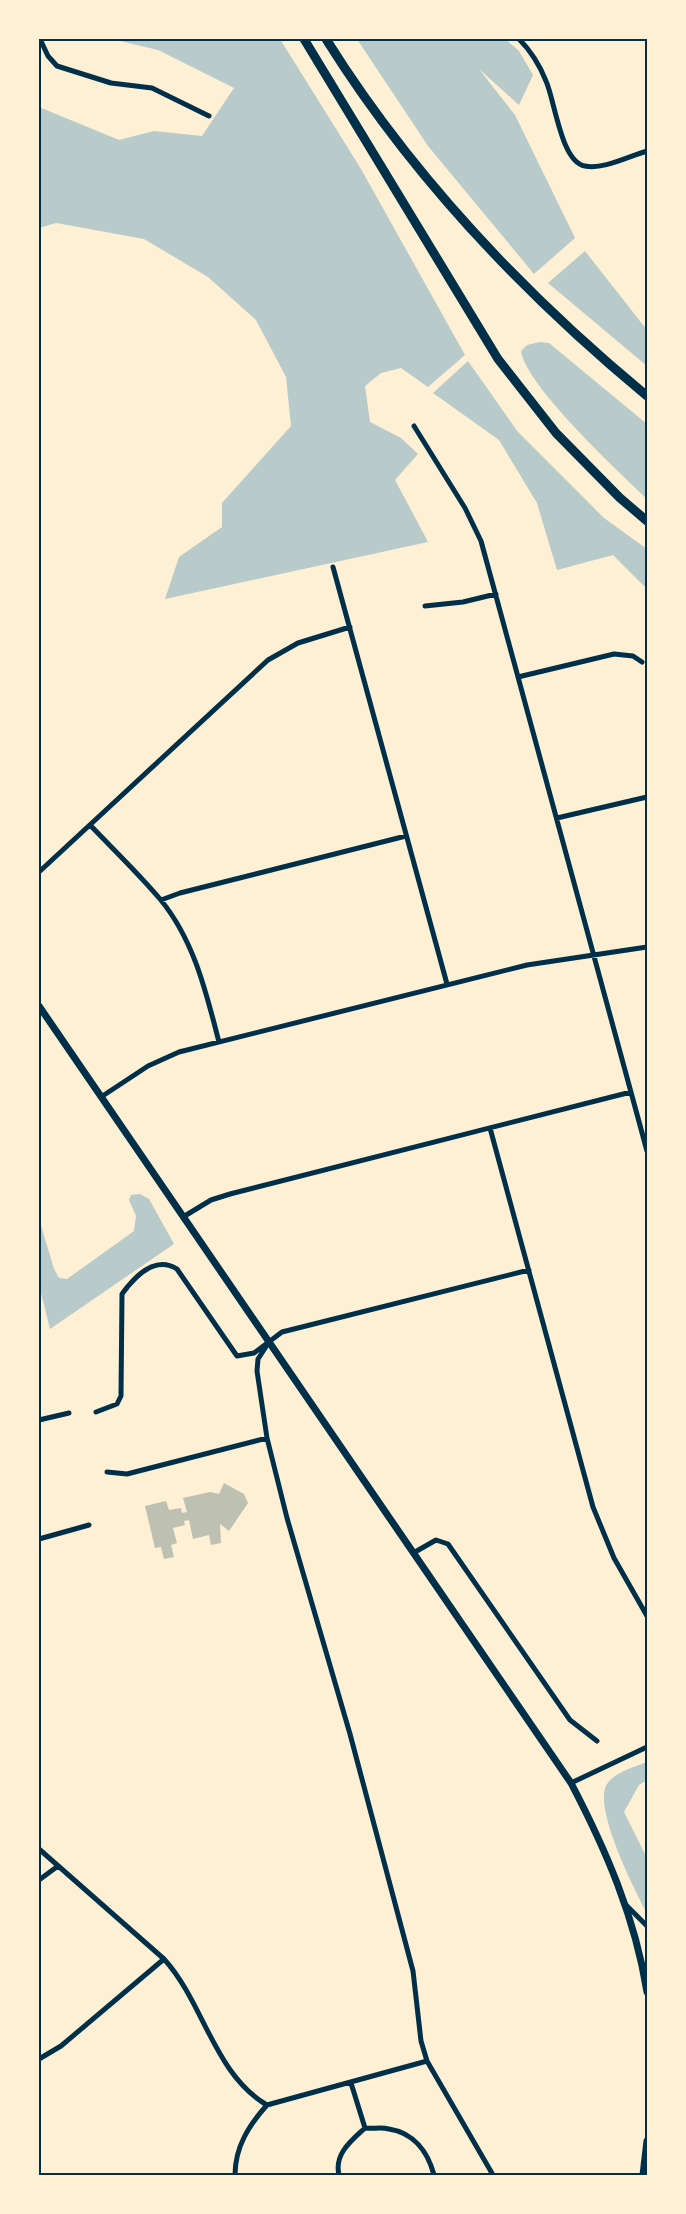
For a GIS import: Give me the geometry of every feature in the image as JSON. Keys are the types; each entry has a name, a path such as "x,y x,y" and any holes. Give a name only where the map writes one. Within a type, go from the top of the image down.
{"highway":[{"path":"304,39 498,359 556,433 620,498 647,521"},
{"path":"326,39 357,86 477,238 600,357 647,396"}],"main road":[{"path":"39,1006 571,1783 599,1837 626,1905 647,1992"},
{"path":"643,2175 647,2141"}],"street":[{"path":"40,39 48,56 57,66 111,83 152,88 208,116"},
{"path":"519,39 537,61 546,80 568,152 577,164 586,167 599,165 647,151"},
{"path":"414,426 472,519 496,594 647,1151"},
{"path":"333,567 447,984"},
{"path":"425,606 463,602 496,594"},
{"path":"39,872 268,660 298,643 350,627"},
{"path":"518,677 614,654 633,656 642,662"},
{"path":"557,818 647,797"},
{"path":"91,826 161,900 195,960 219,1042"},
{"path":"161,900 406,836"},
{"path":"101,1097 159,1059 219,1042 537,963 647,947"},
{"path":"183,1216 211,1200 230,1194 631,1092"},
{"path":"490,1128 598,1522 614,1558 647,1616"},
{"path":"96,1412 117,1404 121,1396 122,1294 131,1282 155,1263 168,1263 177,1269 237,1356 254,1353 282,1332 312,1323 529,1270"},
{"path":"269,1342 258,1359 257,1371 267,1438 413,1971 421,2041 428,2061 493,2175"},
{"path":"39,1420 69,1413"},
{"path":"107,1472 127,1474 267,1438"},
{"path":"39,1539 89,1525"},
{"path":"415,1552 436,1540 448,1544 570,1720 597,1740"},
{"path":"571,1783 647,1747"},
{"path":"39,1849 164,1959 180,1976 234,2076 251,2096 267,2105"},
{"path":"39,1880 58,1866"},
{"path":"626,1905 647,1926"},
{"path":"39,2059 61,2046 164,1959"},
{"path":"643,1971 647,1963"},
{"path":"235,2175 240,2143 253,2121 267,2105 428,2061"},
{"path":"351,2083 365,2128"},
{"path":"339,2175 337,2166 345,2145 365,2128 389,2129 408,2136 425,2150 434,2175"}],"shaded area":[{"path":"112,39 280,39 361,169 465,355 428,387 401,368 381,373 365,386 370,422 401,438 418,454 395,480 428,542 165,599 179,557 222,527 222,503 291,426 286,377 256,320 208,277 144,239 56,223 39,228 39,107 119,140 154,131 202,136 234,88 158,50"},
{"path":"357,39 505,39 519,51 533,75 519,105 479,69 515,115 575,238 534,274 428,146"},
{"path":"585,251 647,330 647,366 548,283"},
{"path":"540,342 549,343 647,424 647,499 575,428 539,385 521,351 527,345"},
{"path":"468,361 518,432 604,518 647,549 647,589 613,555 557,570 537,503 499,440 433,393"},
{"path":"140,1194 149,1199 174,1244 50,1329 39,1285 39,1219 54,1269 59,1278 67,1279 134,1231 136,1216 129,1200 131,1195"},
{"path":"647,1762 647,1780 639,1785 624,1812 647,1858 647,1913 610,1829 604,1795 607,1784 615,1776"}],"building":[{"path":"224,1483 244,1494 248,1503 229,1531 220,1524 221,1543 211,1545 209,1535 193,1539 189,1520 184,1521 185,1525 173,1528 177,1543 171,1545 174,1557 164,1559 161,1547 155,1548 145,1506 166,1501 169,1510 181,1508 182,1513 187,1512 183,1498 210,1492 219,1494"}]}
